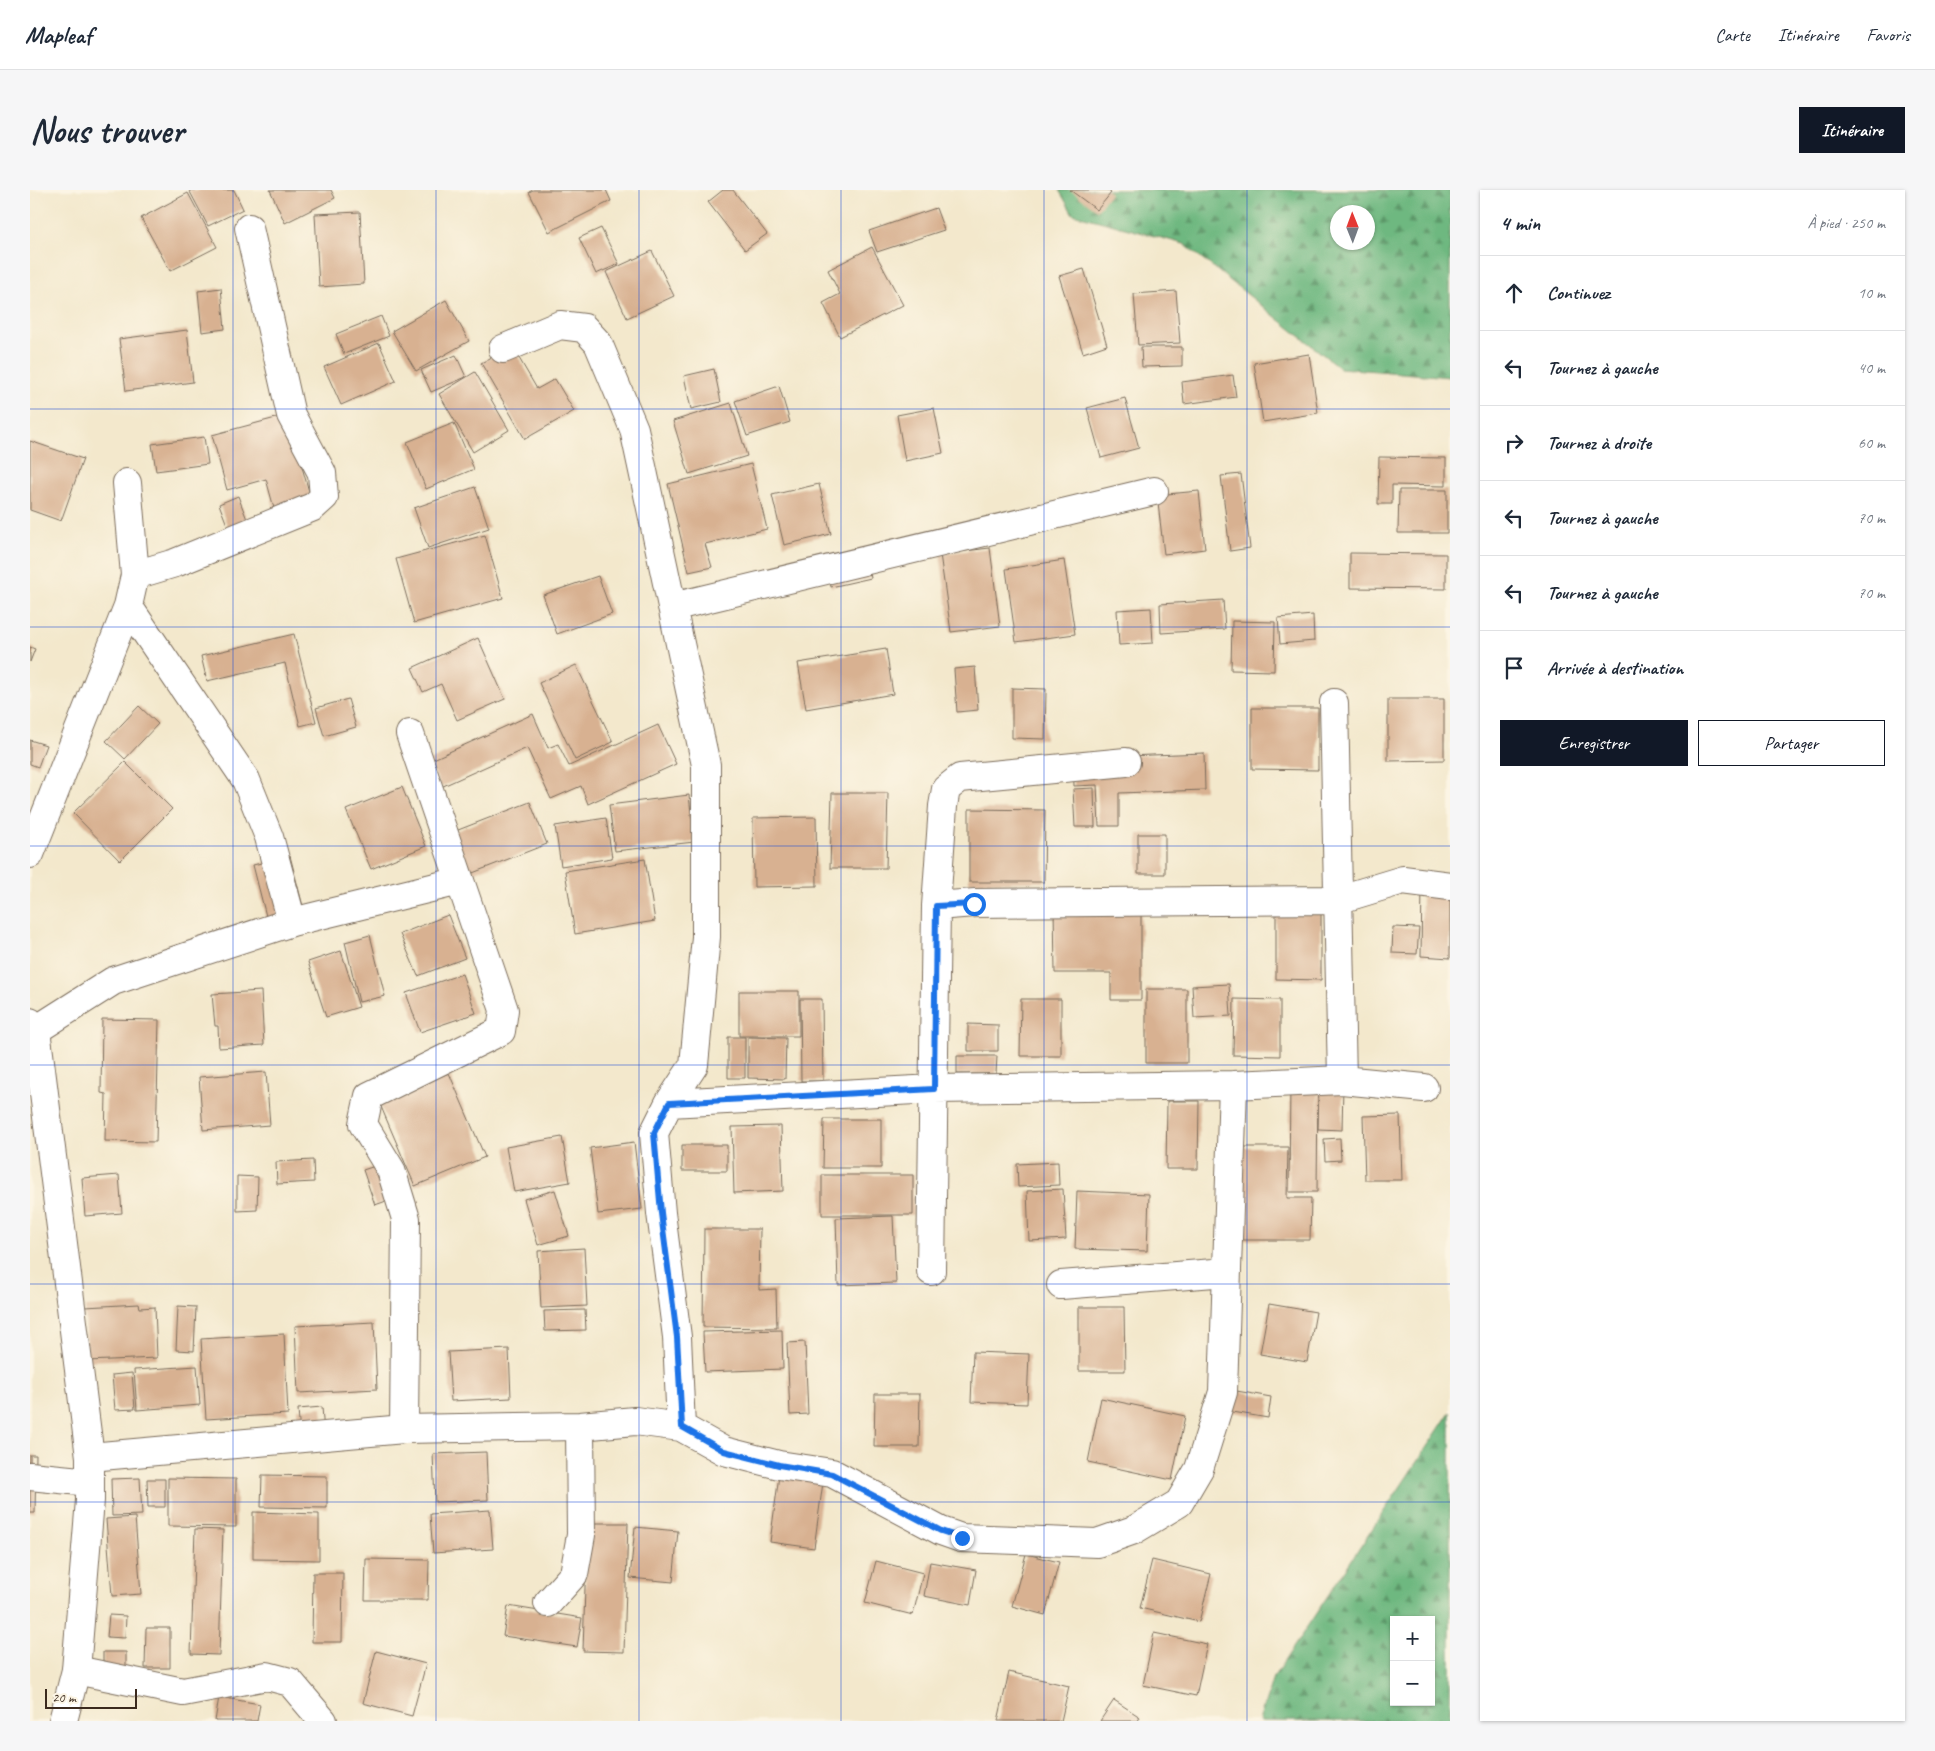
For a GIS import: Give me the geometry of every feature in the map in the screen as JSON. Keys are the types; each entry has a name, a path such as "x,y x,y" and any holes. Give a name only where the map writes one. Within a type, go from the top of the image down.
{"street":[{"path":"136,576 312,507 324,497 322,473 291,415 249,228"},
{"path":"503,349 560,325 584,328 598,343 634,429 706,765 706,937 694,1065 669,1103 654,1133 661,1213 677,1337 682,1427"},
{"path":"30,854 128,606 136,576 127,483"},
{"path":"672,607 1154,491"},
{"path":"128,606 246,780 269,837 292,922"},
{"path":"1334,704 1342,1080"},
{"path":"404,1429 406,1219 391,1170 363,1124 369,1096 501,1030 504,1010 410,734"},
{"path":"931,1271 936,906 943,806 946,789 960,778 1126,762"},
{"path":"936,906 1337,900 1403,880 1450,886"},
{"path":"63,1721 76,1670 90,1470 33,1026 113,981 292,922 460,881"},
{"path":"669,1103 934,1089 1233,1085 1342,1080 1424,1088"},
{"path":"30,1476 90,1470 404,1429 580,1426 635,1421 682,1427 724,1451 779,1465 832,1474 941,1531 962,1538 1097,1543 1134,1530 1179,1503 1199,1469 1223,1392 1233,1085"},
{"path":"1061,1285 1227,1272"},
{"path":"548,1603 574,1574 581,1536 580,1426"},
{"path":"76,1670 183,1692 267,1676 290,1682 323,1721"}],"green space":[{"path":"1059,190 1450,190 1450,377 1340,368 1184,244 1073,214"},
{"path":"1450,1412 1450,1721 1259,1721 1273,1678"}],"building":[{"path":"189,190 234,190 243,209 208,226"},
{"path":"270,190 331,190 335,198 285,223"},
{"path":"533,190 606,190 611,201 549,232 529,192"},
{"path":"723,190 733,190 767,234 745,250 708,202"},
{"path":"1070,190 1107,190 1111,193 1097,210"},
{"path":"188,193 217,247 170,271 141,218"},
{"path":"936,208 944,230 877,252 869,231"},
{"path":"360,212 364,284 319,287 315,214"},
{"path":"601,228 619,264 596,274 579,238"},
{"path":"872,247 903,305 840,337 823,303 840,294 828,270"},
{"path":"652,251 674,296 627,318 606,272"},
{"path":"1084,269 1107,345 1083,353 1059,276"},
{"path":"221,288 225,329 202,332 198,291"},
{"path":"1176,291 1180,343 1138,345 1134,294"},
{"path":"446,300 469,341 416,371 392,331"},
{"path":"381,316 389,336 344,354 336,334"},
{"path":"187,330 193,382 126,391 119,339"},
{"path":"379,343 396,381 341,405 324,367"},
{"path":"512,346 537,389 555,379 574,411 525,439 481,363"},
{"path":"1141,347 1182,347 1182,366 1142,367"},
{"path":"1309,354 1318,413 1263,422 1254,363"},
{"path":"456,355 466,377 431,392 421,370"},
{"path":"714,369 721,402 691,409 684,376"},
{"path":"475,372 509,430 473,452 439,394"},
{"path":"1233,375 1236,397 1184,404 1182,382"},
{"path":"779,386 790,422 747,436 735,401"},
{"path":"1125,398 1139,448 1101,458 1087,408"},
{"path":"731,403 747,456 689,474 673,421"},
{"path":"934,408 943,453 905,461 897,415"},
{"path":"287,415 314,509 277,519 266,479 227,490 212,435"},
{"path":"454,423 474,469 426,489 407,442"},
{"path":"204,437 208,464 156,471 152,444"},
{"path":"30,441 83,459 61,521 30,510"},
{"path":"1379,457 1446,458 1446,486 1392,485 1392,504 1378,504"},
{"path":"751,464 767,529 705,544 712,567 689,572 668,484"},
{"path":"1241,474 1250,548 1230,551 1221,476"},
{"path":"819,484 831,534 784,545 772,495"},
{"path":"475,487 489,528 428,548 414,508"},
{"path":"1399,490 1447,490 1447,533 1398,533"},
{"path":"1199,491 1205,549 1164,554 1157,495"},
{"path":"238,496 248,522 229,530 219,504"},
{"path":"485,535 503,598 414,623 396,559"},
{"path":"990,548 1000,626 951,632 940,554"},
{"path":"1350,553 1446,554 1446,589 1350,588"},
{"path":"1064,560 1075,634 1016,642 1006,569"},
{"path":"867,561 871,578 831,587 828,570"},
{"path":"598,576 612,614 557,634 543,595"},
{"path":"1223,600 1225,629 1161,633 1160,604"},
{"path":"1151,608 1153,643 1119,645 1117,610"},
{"path":"1313,615 1314,641 1280,644 1278,618"},
{"path":"1232,621 1275,622 1274,671 1231,670"},
{"path":"294,634 316,722 300,726 285,663 207,681 201,656"},
{"path":"478,638 505,699 457,720 441,684 423,692 412,668"},
{"path":"30,647 35,649 30,662"},
{"path":"886,649 893,694 806,709 798,663"},
{"path":"576,665 613,742 575,760 539,683"},
{"path":"975,667 978,710 957,712 954,669"},
{"path":"1012,688 1046,689 1045,739 1012,738"},
{"path":"348,699 356,727 324,736 316,708"},
{"path":"1388,699 1444,699 1444,760 1388,761"},
{"path":"139,706 158,724 125,759 106,741"},
{"path":"1252,708 1318,708 1318,770 1252,769"},
{"path":"533,714 548,748 558,744 569,766 658,725 676,764 588,804 581,786 551,799 527,748 441,787 429,761"},
{"path":"30,740 46,745 38,767 30,764"},
{"path":"1073,753 1126,756 1204,753 1205,790 1119,793 1119,826 1099,826 1097,785 1074,786"},
{"path":"125,762 172,809 120,861 73,813"},
{"path":"402,787 426,846 371,869 346,810"},
{"path":"1094,788 1095,827 1075,827 1073,789"},
{"path":"832,793 888,793 886,868 830,868"},
{"path":"689,795 694,842 615,851 609,805"},
{"path":"530,802 547,844 470,874 453,832"},
{"path":"969,809 1045,810 1044,882 969,882"},
{"path":"816,817 817,886 754,887 753,818"},
{"path":"606,818 612,858 561,866 555,826"},
{"path":"1138,834 1165,834 1165,874 1138,874"},
{"path":"290,856 306,918 269,928 253,865"},
{"path":"645,859 655,921 575,934 565,871"},
{"path":"1422,885 1450,886 1450,958 1421,956"},
{"path":"1276,902 1321,902 1321,980 1276,979"},
{"path":"1054,907 1141,907 1141,1000 1111,1000 1111,973 1055,973"},
{"path":"448,915 465,958 418,976 400,934"},
{"path":"1393,927 1419,928 1417,954 1392,953"},
{"path":"370,935 385,996 359,1002 345,942"},
{"path":"341,951 359,1007 326,1017 308,962"},
{"path":"462,974 476,1013 420,1032 406,993"},
{"path":"1229,984 1231,1016 1194,1018 1192,986"},
{"path":"1146,989 1187,989 1187,1063 1146,1063"},
{"path":"261,991 264,1045 219,1048 218,1026 215,1026 212,994"},
{"path":"739,991 799,991 799,1036 739,1036"},
{"path":"800,999 822,999 823,1081 801,1081"},
{"path":"1021,999 1061,999 1061,1056 1020,1056"},
{"path":"1234,999 1280,1000 1280,1056 1233,1055"},
{"path":"102,1019 159,1020 156,1142 105,1141 106,1094 101,1093"},
{"path":"968,1024 998,1025 998,1051 968,1051"},
{"path":"728,1037 745,1037 745,1078 728,1078"},
{"path":"748,1037 786,1038 785,1079 748,1078"},
{"path":"957,1056 997,1056 996,1074 957,1074"},
{"path":"266,1072 270,1125 203,1130 199,1077"},
{"path":"449,1073 485,1157 415,1186 379,1102"},
{"path":"1290,1082 1318,1082 1317,1192 1289,1192"},
{"path":"1319,1086 1343,1086 1342,1130 1318,1129"},
{"path":"1167,1101 1199,1101 1198,1169 1166,1169"},
{"path":"1400,1115 1402,1180 1365,1180 1363,1116"},
{"path":"824,1119 881,1119 881,1168 823,1168"},
{"path":"781,1126 783,1191 734,1193 732,1127"},
{"path":"562,1137 570,1182 514,1192 506,1147"},
{"path":"1340,1138 1341,1160 1325,1161 1324,1139"},
{"path":"634,1142 642,1209 598,1214 590,1148"},
{"path":"682,1145 727,1145 727,1171 682,1171"},
{"path":"1241,1147 1288,1147 1287,1198 1311,1198 1310,1240 1241,1240"},
{"path":"313,1160 314,1182 277,1184 276,1162"},
{"path":"1058,1162 1059,1185 1018,1187 1017,1164"},
{"path":"381,1164 392,1199 375,1205 363,1170"},
{"path":"119,1175 122,1213 85,1216 82,1178"},
{"path":"822,1175 913,1175 913,1215 822,1215"},
{"path":"237,1176 258,1177 257,1210 237,1211"},
{"path":"1063,1189 1066,1239 1029,1241 1027,1191"},
{"path":"555,1190 569,1236 538,1245 524,1199"},
{"path":"1077,1191 1149,1194 1147,1251 1075,1249"},
{"path":"893,1216 896,1283 838,1285 836,1218"},
{"path":"704,1229 760,1229 759,1290 776,1289 777,1328 703,1327"},
{"path":"584,1248 587,1306 541,1308 538,1251"},
{"path":"139,1304 140,1308 155,1307 157,1358 87,1361 85,1307"},
{"path":"1269,1304 1316,1312 1307,1362 1260,1354"},
{"path":"178,1306 196,1307 194,1351 176,1350"},
{"path":"1079,1307 1124,1307 1125,1371 1079,1371"},
{"path":"585,1310 586,1330 545,1331 544,1311"},
{"path":"374,1322 377,1389 298,1393 295,1326"},
{"path":"782,1330 783,1369 705,1372 703,1332"},
{"path":"284,1334 288,1414 206,1419 201,1339"},
{"path":"805,1342 808,1414 790,1415 787,1343"},
{"path":"509,1349 511,1398 451,1401 448,1352"},
{"path":"973,1352 1029,1354 1027,1404 971,1402"},
{"path":"197,1366 200,1405 137,1410 134,1370"},
{"path":"132,1373 135,1409 115,1410 112,1375"},
{"path":"1231,1390 1271,1397 1268,1418 1227,1411"},
{"path":"875,1394 920,1394 919,1447 874,1447"},
{"path":"1101,1398 1185,1416 1172,1480 1088,1462"},
{"path":"322,1407 324,1433 300,1435 298,1409"},
{"path":"486,1452 488,1500 435,1502 433,1454"},
{"path":"30,1455 36,1455 35,1513 30,1513"},
{"path":"780,1468 824,1475 814,1548 770,1542"},
{"path":"262,1475 327,1476 327,1508 261,1507"},
{"path":"140,1478 142,1515 112,1516 111,1479"},
{"path":"168,1478 236,1479 236,1527 168,1526"},
{"path":"147,1479 165,1479 165,1507 148,1507"},
{"path":"490,1510 493,1549 433,1553 430,1514"},
{"path":"253,1512 319,1514 319,1560 253,1559"},
{"path":"135,1517 141,1594 112,1596 106,1519"},
{"path":"587,1523 628,1523 624,1652 583,1651"},
{"path":"635,1527 678,1531 673,1582 630,1578"},
{"path":"195,1529 223,1530 219,1655 191,1654"},
{"path":"1026,1554 1059,1562 1045,1615 1012,1606"},
{"path":"366,1559 429,1560 428,1600 365,1600"},
{"path":"1152,1560 1211,1574 1199,1622 1140,1608"},
{"path":"876,1561 923,1573 913,1615 865,1603"},
{"path":"930,1562 976,1570 970,1605 924,1596"},
{"path":"313,1573 343,1573 342,1642 312,1642"},
{"path":"508,1606 582,1618 577,1647 503,1636"},
{"path":"109,1615 126,1616 125,1638 107,1637"},
{"path":"146,1628 170,1628 170,1668 145,1668"},
{"path":"1154,1633 1207,1644 1196,1696 1143,1685"},
{"path":"376,1651 426,1664 412,1716 363,1703"},
{"path":"103,1652 126,1652 126,1670 103,1670"},
{"path":"1009,1672 1069,1686 1061,1721 998,1721"},
{"path":"219,1697 260,1704 257,1721 215,1721"},
{"path":"1114,1700 1140,1717 1138,1721 1100,1721"}],"route":[{"path":"962,1538 941,1531 832,1474 779,1465 724,1451 682,1427 677,1337 661,1213 654,1133 669,1103 934,1089 936,906 974,904"}]}
